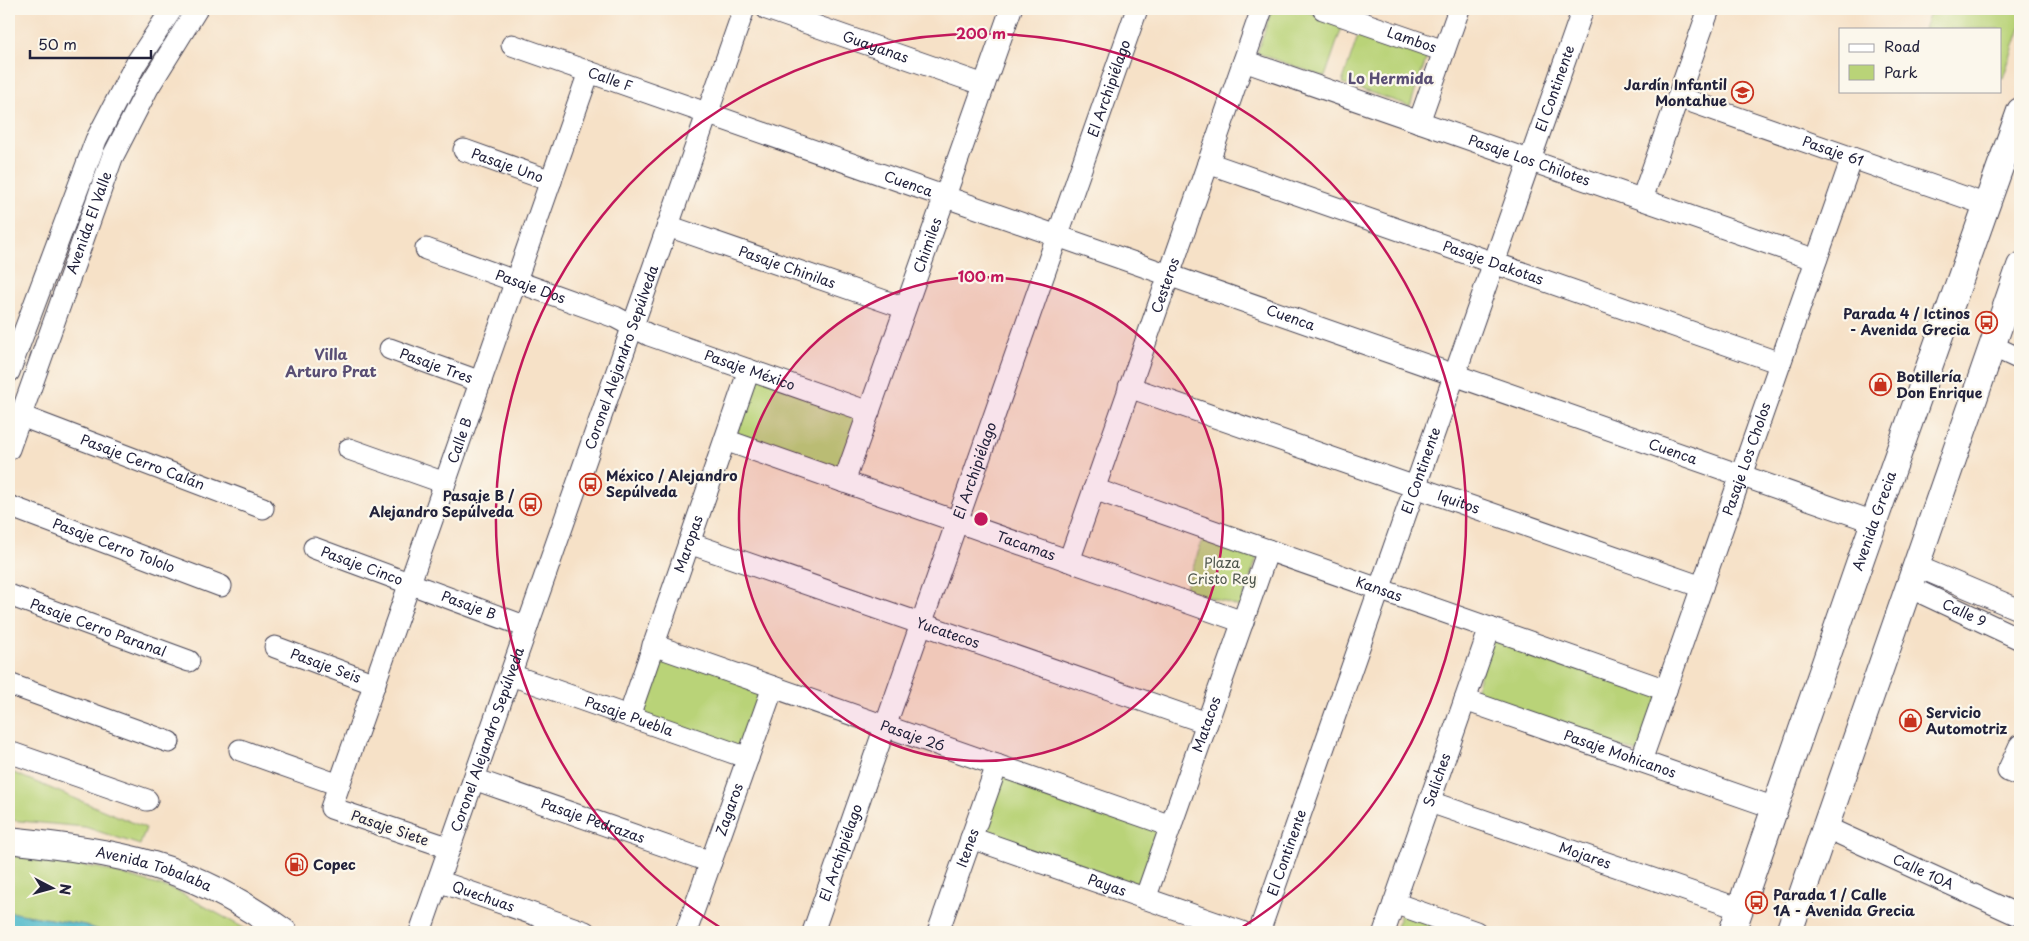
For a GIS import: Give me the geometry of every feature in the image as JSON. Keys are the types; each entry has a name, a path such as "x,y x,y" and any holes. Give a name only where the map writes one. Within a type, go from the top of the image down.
{"main road":[{"name":"Avenida Grecia","path":"1736,921 1874,522 2020,111"},
{"path":"1789,932 2020,266"},
{"name":"Avenida Tobalaba","path":"9,840 93,850 164,867 214,888 244,904 284,932"}],"street":[{"name":"Avenida El Valle","path":"9,372 13,346 96,140 135,65 172,9"},
{"name":"Avenida El Valle","path":"9,449 112,158 148,88 198,9"},
{"name":"Coronel Alejandro Sepúlveda","path":"420,932 744,9"},
{"name":"Guayanas","path":"767,9 984,85"},
{"name":"Chimiles","path":"844,482 1011,9"},
{"name":"El Archipiélago","path":"813,932 1137,9"},
{"name":"Cesteros","path":"1069,561 1262,9"},
{"name":"Lambos","path":"1323,9 1444,51"},
{"path":"1419,122 1459,9"},
{"name":"El Continente","path":"1259,932 1583,9"},
{"path":"1642,199 1709,9"},
{"name":"Calle F","path":"512,45 707,114"},
{"name":"Pasaje Los Chilotes","path":"1244,61 1816,260"},
{"name":"Calle B","path":"331,808 589,72"},
{"name":"Pasaje 61","path":"1678,97 1987,205"},
{"name":"Cuenca","path":"707,114 1874,522"},
{"name":"Pasaje Uno","path":"464,150 551,181"},
{"name":"Pasaje Los Cholos","path":"1641,761 1852,158"},
{"name":"Pasaje Dakotas","path":"1208,163 1780,363"},
{"name":"Pasaje Chinilas","path":"668,226 906,308"},
{"name":"Pasaje Dos","path":"426,249 614,317 633,326"},
{"name":"Pasaje México","path":"633,326 649,335 869,412"},
{"path":"13,346 43,357"},
{"path":"1992,346 2020,359"},
{"name":"Pasaje Tres","path":"390,349 481,382"},
{"name":"Maropas","path":"628,716 749,370"},
{"name":"Iquitos","path":"1130,386 1702,587"},
{"name":"Pasaje Cerro Calán","path":"21,416 263,508"},
{"name":"Tacamas","path":"724,440 1243,622"},
{"path":"349,449 445,483"},
{"name":"Kansas","path":"1094,489 1666,690"},
{"name":"Pasaje Cerro Tololo","path":"9,506 221,586"},
{"name":"Yucatecos","path":"689,542 1207,723"},
{"name":"Pasaje Cinco","path":"314,548 410,583"},
{"name":"Matacos","path":"1145,898 1268,550"},
{"name":"Calle 9","path":"1912,576 2020,610"},
{"name":"Calle 9","path":"1912,576 2020,639"},
{"name":"Pasaje B","path":"410,583 527,627"},
{"name":"Pasaje Cerro Paranal","path":"9,595 189,660"},
{"name":"Saliches","path":"1384,932 1490,628"},
{"name":"Pasaje 26","path":"653,645 1171,826"},
{"name":"Pasaje Seis","path":"275,647 375,684"},
{"name":"Pasaje Puebla","path":"511,675 748,758"},
{"path":"9,684 170,742"},
{"name":"Zagaros","path":"686,932 773,687"},
{"name":"Pasaje Mohicanos","path":"1465,700 1774,808"},
{"path":"2014,773 2020,745"},
{"path":"240,750 339,785"},
{"path":"9,752 147,800"},
{"name":"Itenes","path":"938,932 997,765"},
{"name":"Pasaje Pedrazas","path":"474,779 711,862"},
{"name":"Mojares","path":"1430,802 1736,921"},
{"name":"Pasaje Siete","path":"331,808 450,848"},
{"name":"Calle 10A","path":"1826,827 2020,916"},
{"name":"Payas","path":"971,838 1242,932"},
{"name":"Quechuas","path":"438,881 585,932"},
{"path":"1394,904 1476,932"}],"green space":[{"path":"1272,9 1299,9 1343,24 1325,77 1257,53"},
{"path":"1931,9 2020,9 2020,28 2003,78 2002,28 1924,28"},
{"path":"1360,30 1428,54 1410,106 1342,83"},
{"path":"756,375 863,413 841,477 735,439"},
{"name":"Plaza Cristo Rey","path":"1204,536 1258,555 1240,607 1185,589"},
{"path":"1494,635 1660,692 1639,753 1473,696"},
{"path":"660,651 765,688 744,752 637,716"},
{"path":"9,771 146,828 140,845 85,827 9,820"},
{"path":"1001,774 1162,831 1142,888 983,834"},
{"path":"9,855 99,868 175,890 251,932 104,932 85,925 9,912"},
{"path":"1401,914 1453,932 1394,932"}],"water":[{"path":"9,912 85,925 104,932 9,932"}],"place":[{"name":"Jardín Infantil Montahue","path":"1743,93"},
{"name":"Parada 4 / Ictinos - Avenida Grecia","path":"1986,322"},
{"name":"Botillería Don Enrique","path":"1880,385"},
{"name":"México / Alejandro Sepúlveda","path":"590,484"},
{"name":"Pasaje B / Alejandro Sepúlveda","path":"530,504"},
{"name":"Servicio Automotriz","path":"1910,721"},
{"name":"Copec","path":"297,865"},
{"name":"Parada 1 / Calle 1A - Avenida Grecia","path":"1757,903"}],"district":[{"name":"Lo Hermida","path":"1391,79"},
{"name":"Villa Arturo Prat","path":"331,364"}]}
